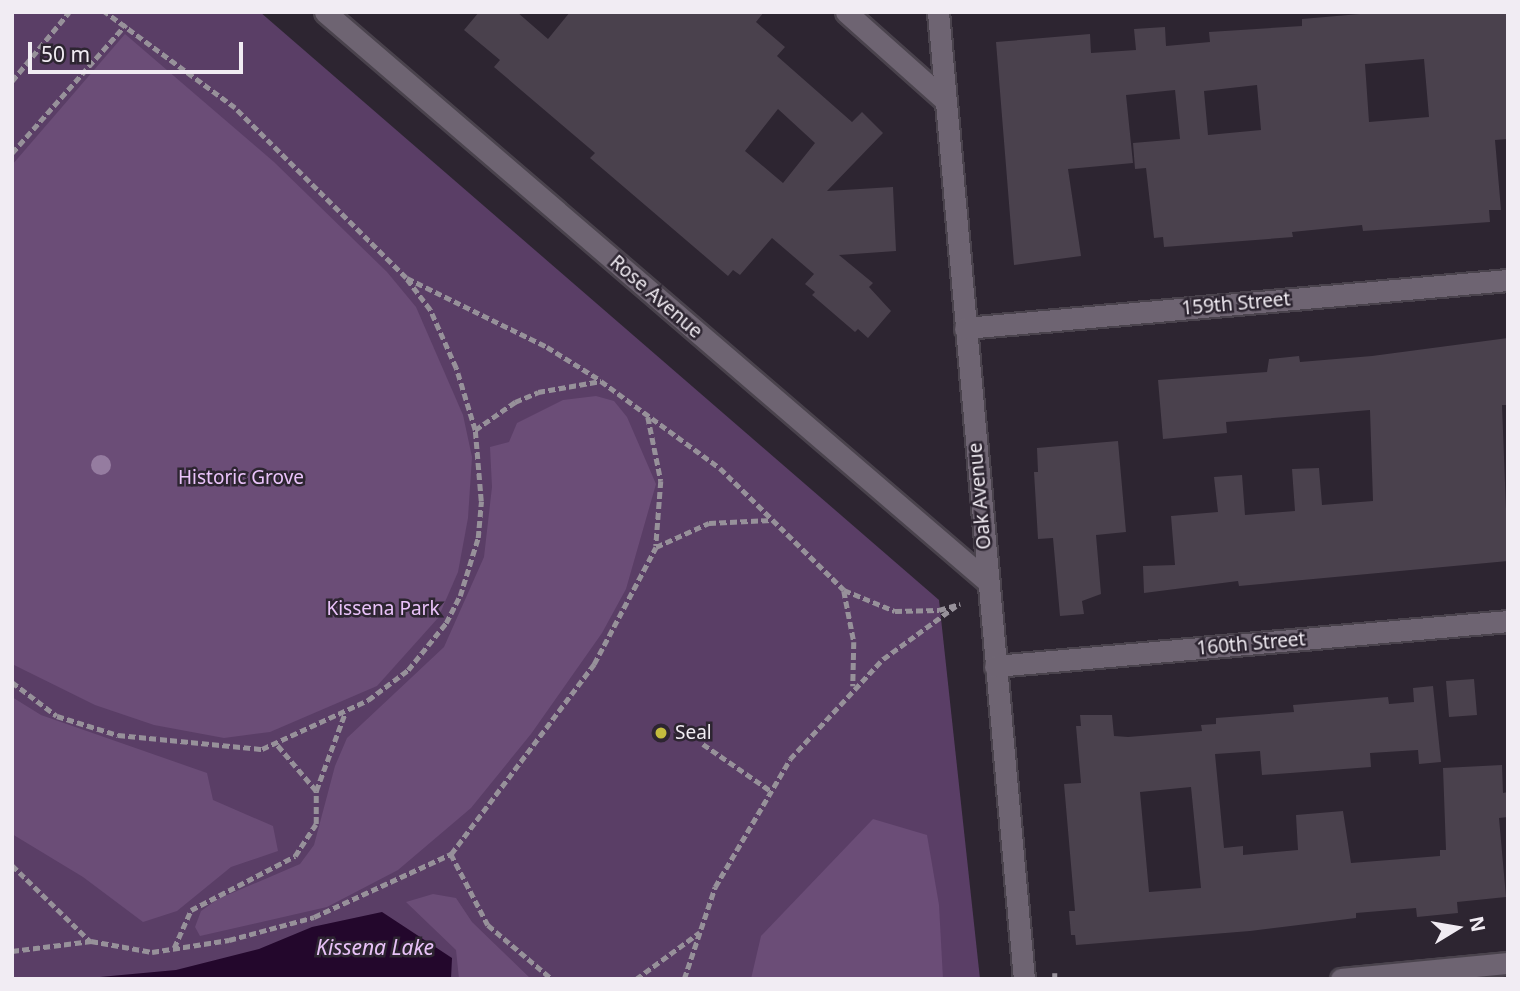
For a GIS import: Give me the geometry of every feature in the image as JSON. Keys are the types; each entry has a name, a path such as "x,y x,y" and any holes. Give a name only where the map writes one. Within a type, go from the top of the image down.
{"street":[{"name":"Rose Avenue","path":"325,12 987,581"},
{"path":"846,12 946,101"},
{"name":"Oak Avenue","path":"938,12 1024,979"},
{"name":"159th Street","path":"965,328 1508,279"},
{"name":"160th Street","path":"995,666 1508,621"},
{"path":"1341,979 1508,964"}],"path":[{"path":"12,81 69,12"},
{"path":"12,682 57,716 118,735 262,749 345,712 408,670 440,631 460,596 478,538 481,501 475,430 456,368 430,310 406,278 235,108 126,23 105,12"},
{"path":"12,153 126,23"},
{"path":"406,278 547,347 601,381 720,468 844,590 895,611 939,610 960,604 883,659 853,688 790,759 715,887 684,979"},
{"path":"475,430 515,402 538,392 601,381"},
{"path":"12,951 91,941 152,952 229,940 314,917 451,853 594,664 656,547 661,481 647,415"},
{"path":"656,547 709,523 771,520"},
{"path":"844,590 854,642 853,688"},
{"path":"174,949 191,910 295,856 316,824 316,791 345,712"},
{"path":"276,744 316,791"},
{"path":"703,744 771,791"},
{"path":"451,853 488,925 552,979"},
{"path":"12,865 91,941"},
{"path":"636,979 700,932"}],"green space":[{"name":"Kissena Park","path":"12,12 260,12 939,600 980,979 12,979"},
{"name":"Historic Grove","path":"125,34 274,162 387,272 416,307 463,415 472,457 468,518 458,572 438,618 377,686 270,732 224,738 154,725 95,705 12,664 12,165"},
{"path":"596,396 614,401 627,417 656,484 626,589 602,633 531,734 471,808 398,870 327,907 200,936 195,927 201,911 218,899 300,864 314,845 335,766 347,738 444,647 484,557 492,487 490,447 509,442 517,423 563,400"},
{"path":"12,697 41,715 207,773 213,800 273,826 278,851 231,867 177,911 143,922 83,877 12,834"},
{"path":"873,819 927,835 939,905 943,979 751,979 761,936"},
{"path":"433,894 456,898 472,922 531,979 459,979 456,950 406,902"}],"water":[{"name":"Kissena Lake","path":"382,912 452,958 451,979 78,979 176,970 259,949 312,927"}],"building":[{"path":"479,12 517,12 548,39 570,12 764,12 756,22 785,47 777,56 852,122 862,112 883,133 827,191 893,187 896,251 839,255 873,283 869,287 891,311 868,338 858,329 855,332 812,295 815,292 805,284 814,274 772,238 740,275 733,270 728,276 590,158 595,153 494,67 500,60 464,30","holes":["778,109 815,143 783,183 745,151"]},
{"path":"1383,12 1508,12 1508,139 1495,140 1501,210 1489,210 1490,222 1363,231 1362,225 1292,232 1293,237 1164,247 1163,237 1154,238 1146,168 1135,169 1133,143 1180,139 1175,90 1126,95 1133,163 1068,169 1081,256 1014,265 996,42 1090,34 1091,53 1136,50 1134,29 1165,27 1166,46 1210,42 1209,32 1302,26 1302,19","holes":["1424,59 1429,117 1369,122 1365,64","1257,85 1261,130 1208,135 1204,91"]},
{"path":"1508,338 1508,405 1502,405 1508,561 1239,586 1238,581 1144,593 1143,566 1175,565 1171,516 1218,512 1214,477 1242,475 1245,515 1295,511 1292,469 1319,468 1322,505 1373,501 1370,410 1226,422 1227,433 1163,439 1158,380 1267,372 1269,359 1299,356 1300,362 1372,356"},
{"path":"1118,441 1126,532 1096,535 1101,594 1082,601 1084,614 1060,616 1053,538 1038,539 1034,472 1038,472 1037,448"},
{"path":"1474,679 1477,715 1449,717 1446,681"},
{"path":"1433,686 1441,762 1419,764 1418,750 1370,753 1371,767 1262,775 1260,751 1215,754 1224,848 1243,846 1243,855 1298,850 1296,815 1343,811 1351,863 1440,856 1440,850 1446,850 1443,768 1502,765 1503,793 1508,792 1508,817 1499,818 1506,897 1457,902 1458,913 1417,917 1416,908 1356,913 1356,918 1250,931 1076,945 1075,935 1071,935 1069,911 1075,911 1064,784 1081,783 1076,726 1081,726 1080,715 1112,715 1114,736 1202,731 1201,725 1216,724 1216,718 1294,712 1293,705 1388,697 1389,704 1414,702 1413,688","holes":["1191,787 1201,888 1149,892 1140,792"]}],"place":[{"name":"Seal","path":"661,733"}]}
